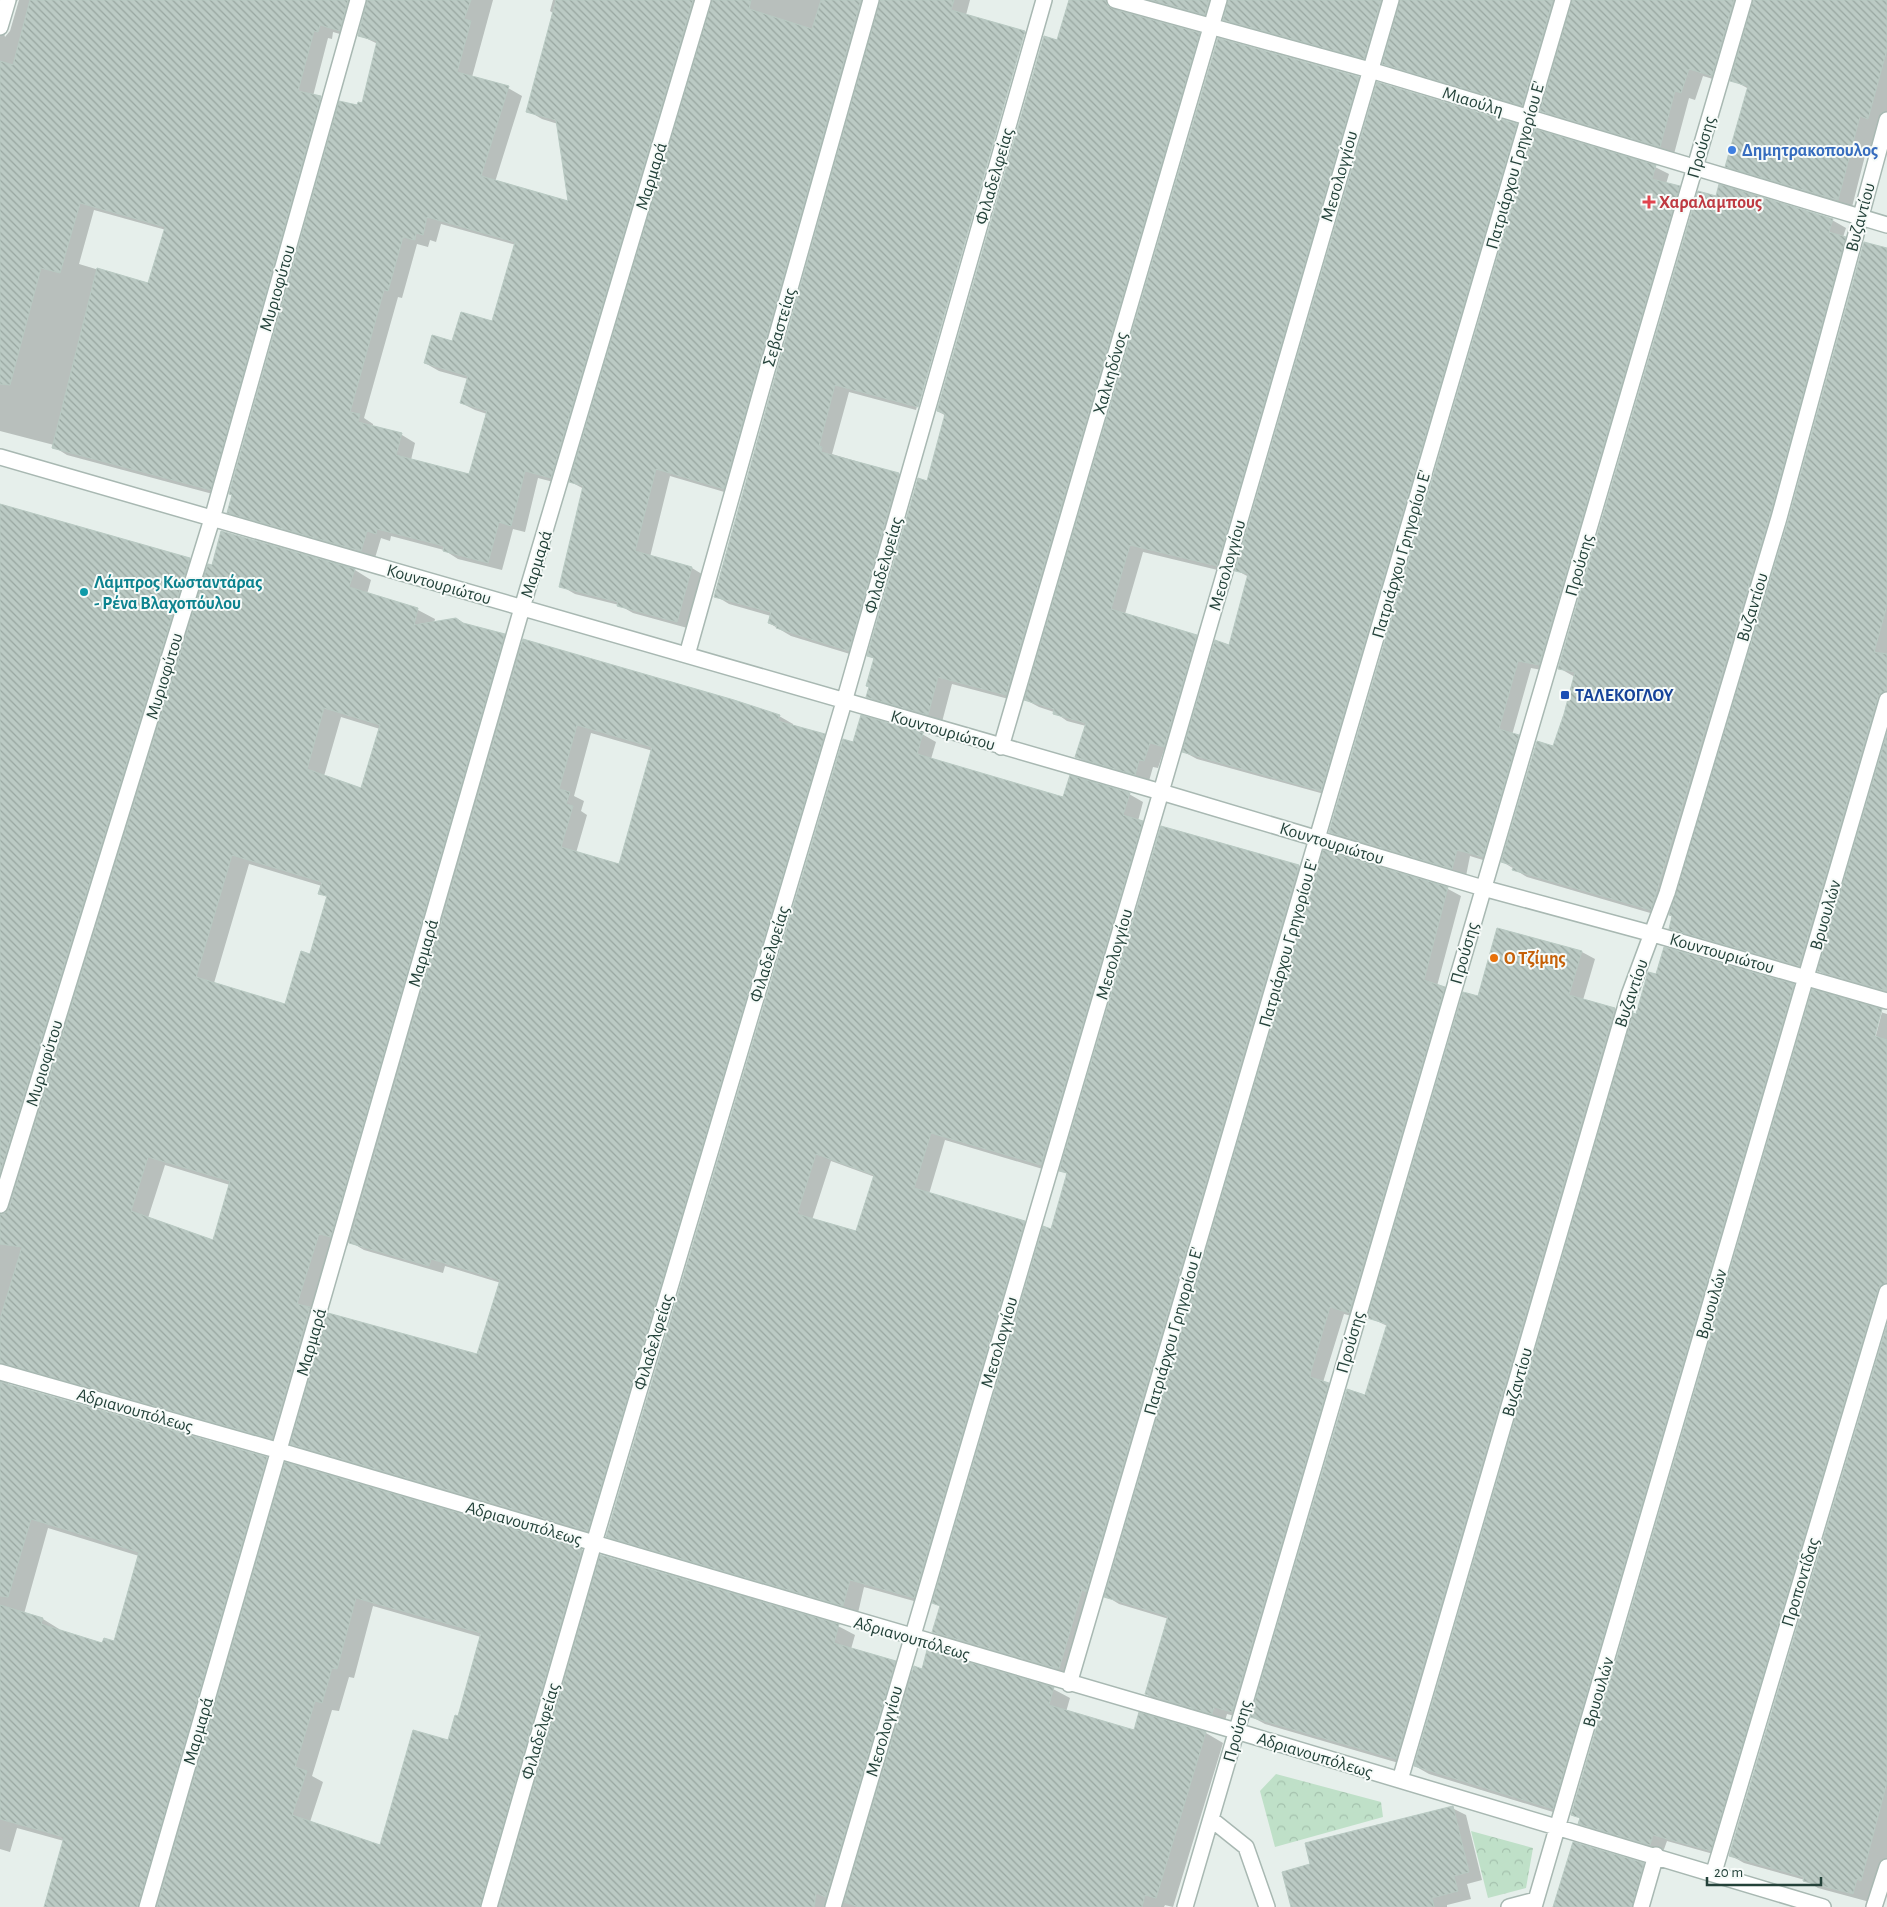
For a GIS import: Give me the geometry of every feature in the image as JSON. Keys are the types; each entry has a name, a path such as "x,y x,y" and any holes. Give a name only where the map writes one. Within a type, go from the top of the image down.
{"street":[{"path":"0,28 8,0"},
{"name":"Μυριοφύτου","path":"0,1205 212,518 358,0"},
{"name":"Μαρμαρά","path":"147,1907 522,608 703,0"},
{"name":"Σεβαστείας","path":"687,655 871,0"},
{"name":"Φιλαδελφείας","path":"489,1907 594,1543 844,702 1044,0"},
{"name":"Μιαούλη","path":"1115,0 1370,70 1696,166 1859,218 1887,225"},
{"name":"Χαλκηδόνος","path":"1001,747 1219,0"},
{"name":"Μεσολογγίου","path":"833,1907 1162,792 1391,0"},
{"name":"Πατριάρχου Γρηγορίου Ε'","path":"1069,1684 1319,838 1563,0"},
{"name":"Προύσης","path":"1185,1907 1744,0"},
{"name":"Βυζαντίου","path":"1400,1780 1629,995 1670,884 1778,518 1887,120"},
{"name":"Κουντουριώτου","path":"0,457 844,702 1162,792 1484,888 1887,1001"},
{"name":"Βρυουλών","path":"1535,1903 1887,700"},
{"name":"Προποντίδας","path":"1714,1872 1887,1292"},
{"name":"Αδριανουπόλεως","path":"0,1372 280,1451 911,1638 1236,1731 1558,1828 1714,1872 1823,1907"},
{"path":"1211,1819 1246,1847 1267,1907"},
{"path":"1641,1907 1656,1855"},
{"path":"1874,1907 1887,1867"},
{"path":"1509,1907 1535,1903"}],"green space":[{"path":"1276,1774 1381,1802 1383,1817 1275,1847 1260,1791"},
{"path":"1471,1831 1533,1848 1526,1888 1488,1898"}],"building":[{"path":"30,0 348,0 340,31 320,25 318,32 314,31 298,91 321,96 211,490 52,448 97,268 148,283 165,227 80,203 60,273 41,268 10,385 0,384 0,61 13,65"},
{"path":"367,0 471,0 464,19 471,21 457,72 509,86 481,176 568,201 556,120 526,112 556,0 693,0 551,478 525,471 511,526 499,522 488,563 443,551 444,546 377,529 376,534 367,531 361,551 227,513 232,495 229,494 339,101 357,105 358,102 362,103 377,41 358,36","holes":["427,217 515,242 492,321 461,312 452,341 432,335 424,363 468,376 460,403 487,411 469,474 396,455 402,433 358,422 360,414 350,412 384,290 388,291 403,237 415,240 416,233 423,235"]},
{"path":"712,0 751,0 749,9 812,29 821,0 861,0 724,489 656,469 635,551 692,567 677,622 617,606 618,602 559,587 583,486 569,482"},
{"path":"880,0 954,0 951,10 1025,31 918,407 835,385 819,446 822,447 821,452 899,473 849,651 776,628 777,626 768,623 771,612 714,597"},
{"path":"1069,0 1106,0 1108,6 1113,9 1200,33 1006,695 938,677 928,715 866,697 869,687 866,686 874,658 867,656 918,478 927,481 945,414 937,411 1044,36 1057,40"},
{"path":"1150,0 1209,0 1205,15"},
{"path":"1228,0 1381,0 1364,59 1223,20"},
{"path":"1400,0 1553,0 1522,106 1382,64"},
{"path":"1572,0 1734,0 1712,76 1689,69 1681,93 1675,91 1660,147 1540,111"},
{"path":"1753,0 1887,0 1887,49 1868,119 1860,116 1838,200 1725,167 1748,86 1730,81"},
{"path":"1218,38 1359,77 1217,566 1130,545 1111,609 1197,635 1164,747 1150,743 1144,761 1139,760 1135,775 1075,757 1086,723 1053,714 1054,709 1024,700"},
{"path":"1377,82 1517,124 1321,791 1182,752 1215,640 1229,645 1248,574 1235,571"},
{"path":"1535,129 1656,165 1652,179 1680,186 1539,665 1518,661 1499,729 1519,735 1483,857 1457,850 1452,869 1329,832"},
{"path":"1719,184 1833,219 1829,232 1846,237 1770,515 1651,910 1512,870 1514,866 1501,862 1537,741 1553,746 1564,714 1575,672 1558,669 1698,191 1716,196"},
{"path":"1864,242 1887,248 1887,605 1874,652 1887,654 1887,691 1881,693 1878,697 1799,966 1669,929 1672,916 1669,915 1788,521"},
{"path":"0,504 190,558 0,1173"},
{"path":"221,531 355,569 349,587 418,608 414,625 456,618 463,623 505,634 331,1237 319,1234 297,1304 310,1307 272,1439 0,1363 0,1319 22,1247 0,1244 0,1214 6,1212 9,1208 208,564 212,565","holes":["324,708 380,725 361,788 307,769","232,855 322,882 318,894 327,896 310,954 301,951 285,1004 196,977","148,1157 230,1181 213,1240 131,1211"]},
{"path":"523,639 734,700 780,715 778,721 825,734 588,1531 290,1444 328,1313 477,1354 500,1280 431,1259 429,1266 349,1243","holes":["577,725 652,747 619,864 561,847 573,806 566,804 570,792 559,789"]},
{"path":"861,715 923,733 917,754 1063,797 1070,775 1130,793 1123,815 1143,821 1041,1165 931,1133 914,1188 1025,1221 914,1598 850,1580 843,1606 606,1537 843,739 853,742","holes":["816,1154 874,1175 856,1231 797,1214"]},
{"path":"1887,733 1887,991 1817,971"},
{"path":"1161,826 1299,865 1086,1592 1082,1590 1059,1669 932,1632 940,1606 932,1603 1043,1226 1051,1229 1067,1173 1059,1171"},
{"path":"1323,850 1448,887 1424,980 1445,987 1349,1313 1330,1307 1311,1371 1310,1377 1329,1383 1232,1712 1214,1707 1212,1714 1145,1694 1168,1616 1104,1597"},
{"path":"1497,928 1582,951 1569,995 1615,1008 1396,1759 1250,1717 1347,1389 1365,1395 1387,1324 1367,1318 1463,992 1478,996"},
{"path":"1664,947 1794,984 1553,1809 1414,1766 1633,1013 1636,1014 1648,972 1656,974"},
{"path":"1812,989 1882,1009 1875,1036 1887,1040 1887,1283 1881,1285 1878,1289 1711,1851 1653,1835 1650,1845 1578,1824 1580,1818 1571,1815"},
{"path":"1887,1325 1887,1782 1861,1881 1857,1879 1853,1894 1803,1881 1804,1877 1729,1856"},
{"path":"0,1382 267,1457 138,1907 44,1907 64,1837 0,1819 0,1605 43,1618 41,1624 102,1643 104,1638 114,1641 139,1552 31,1519 8,1597 0,1596"},
{"path":"285,1462 582,1549 480,1907 157,1907","holes":["356,1598 481,1633 458,1716 455,1715 448,1740 413,1730 380,1845 292,1815 307,1771 295,1767 315,1701 322,1703 332,1668 337,1669"]},
{"path":"600,1555 839,1624 834,1643 896,1661 826,1897 816,1893 814,1907 499,1907"},
{"path":"927,1650 1054,1687 1049,1705 1134,1730 1139,1712 1206,1732 1156,1898 1145,1895 1142,1907 859,1907 844,1902 914,1666 922,1669"},
{"path":"1453,1806 1469,1872 1454,1876 1458,1891 1432,1898 1434,1907 1291,1907 1282,1872 1310,1864 1305,1843"},
{"path":"1573,1842 1644,1863 1632,1907 1553,1907"}],"place":[{"name":"Δημητρακοπουλος","path":"1732,150"},
{"name":"Χαραλαμπους","path":"1649,202"},
{"name":"Λάμπρος Κωσταντάρας - Ρένα Βλαχοπόυλου","path":"84,592"},
{"name":"ΤΑΛΕΚΟΓΛΟΥ","path":"1565,695"},
{"name":"Ο Τζίμης","path":"1494,958"}]}
